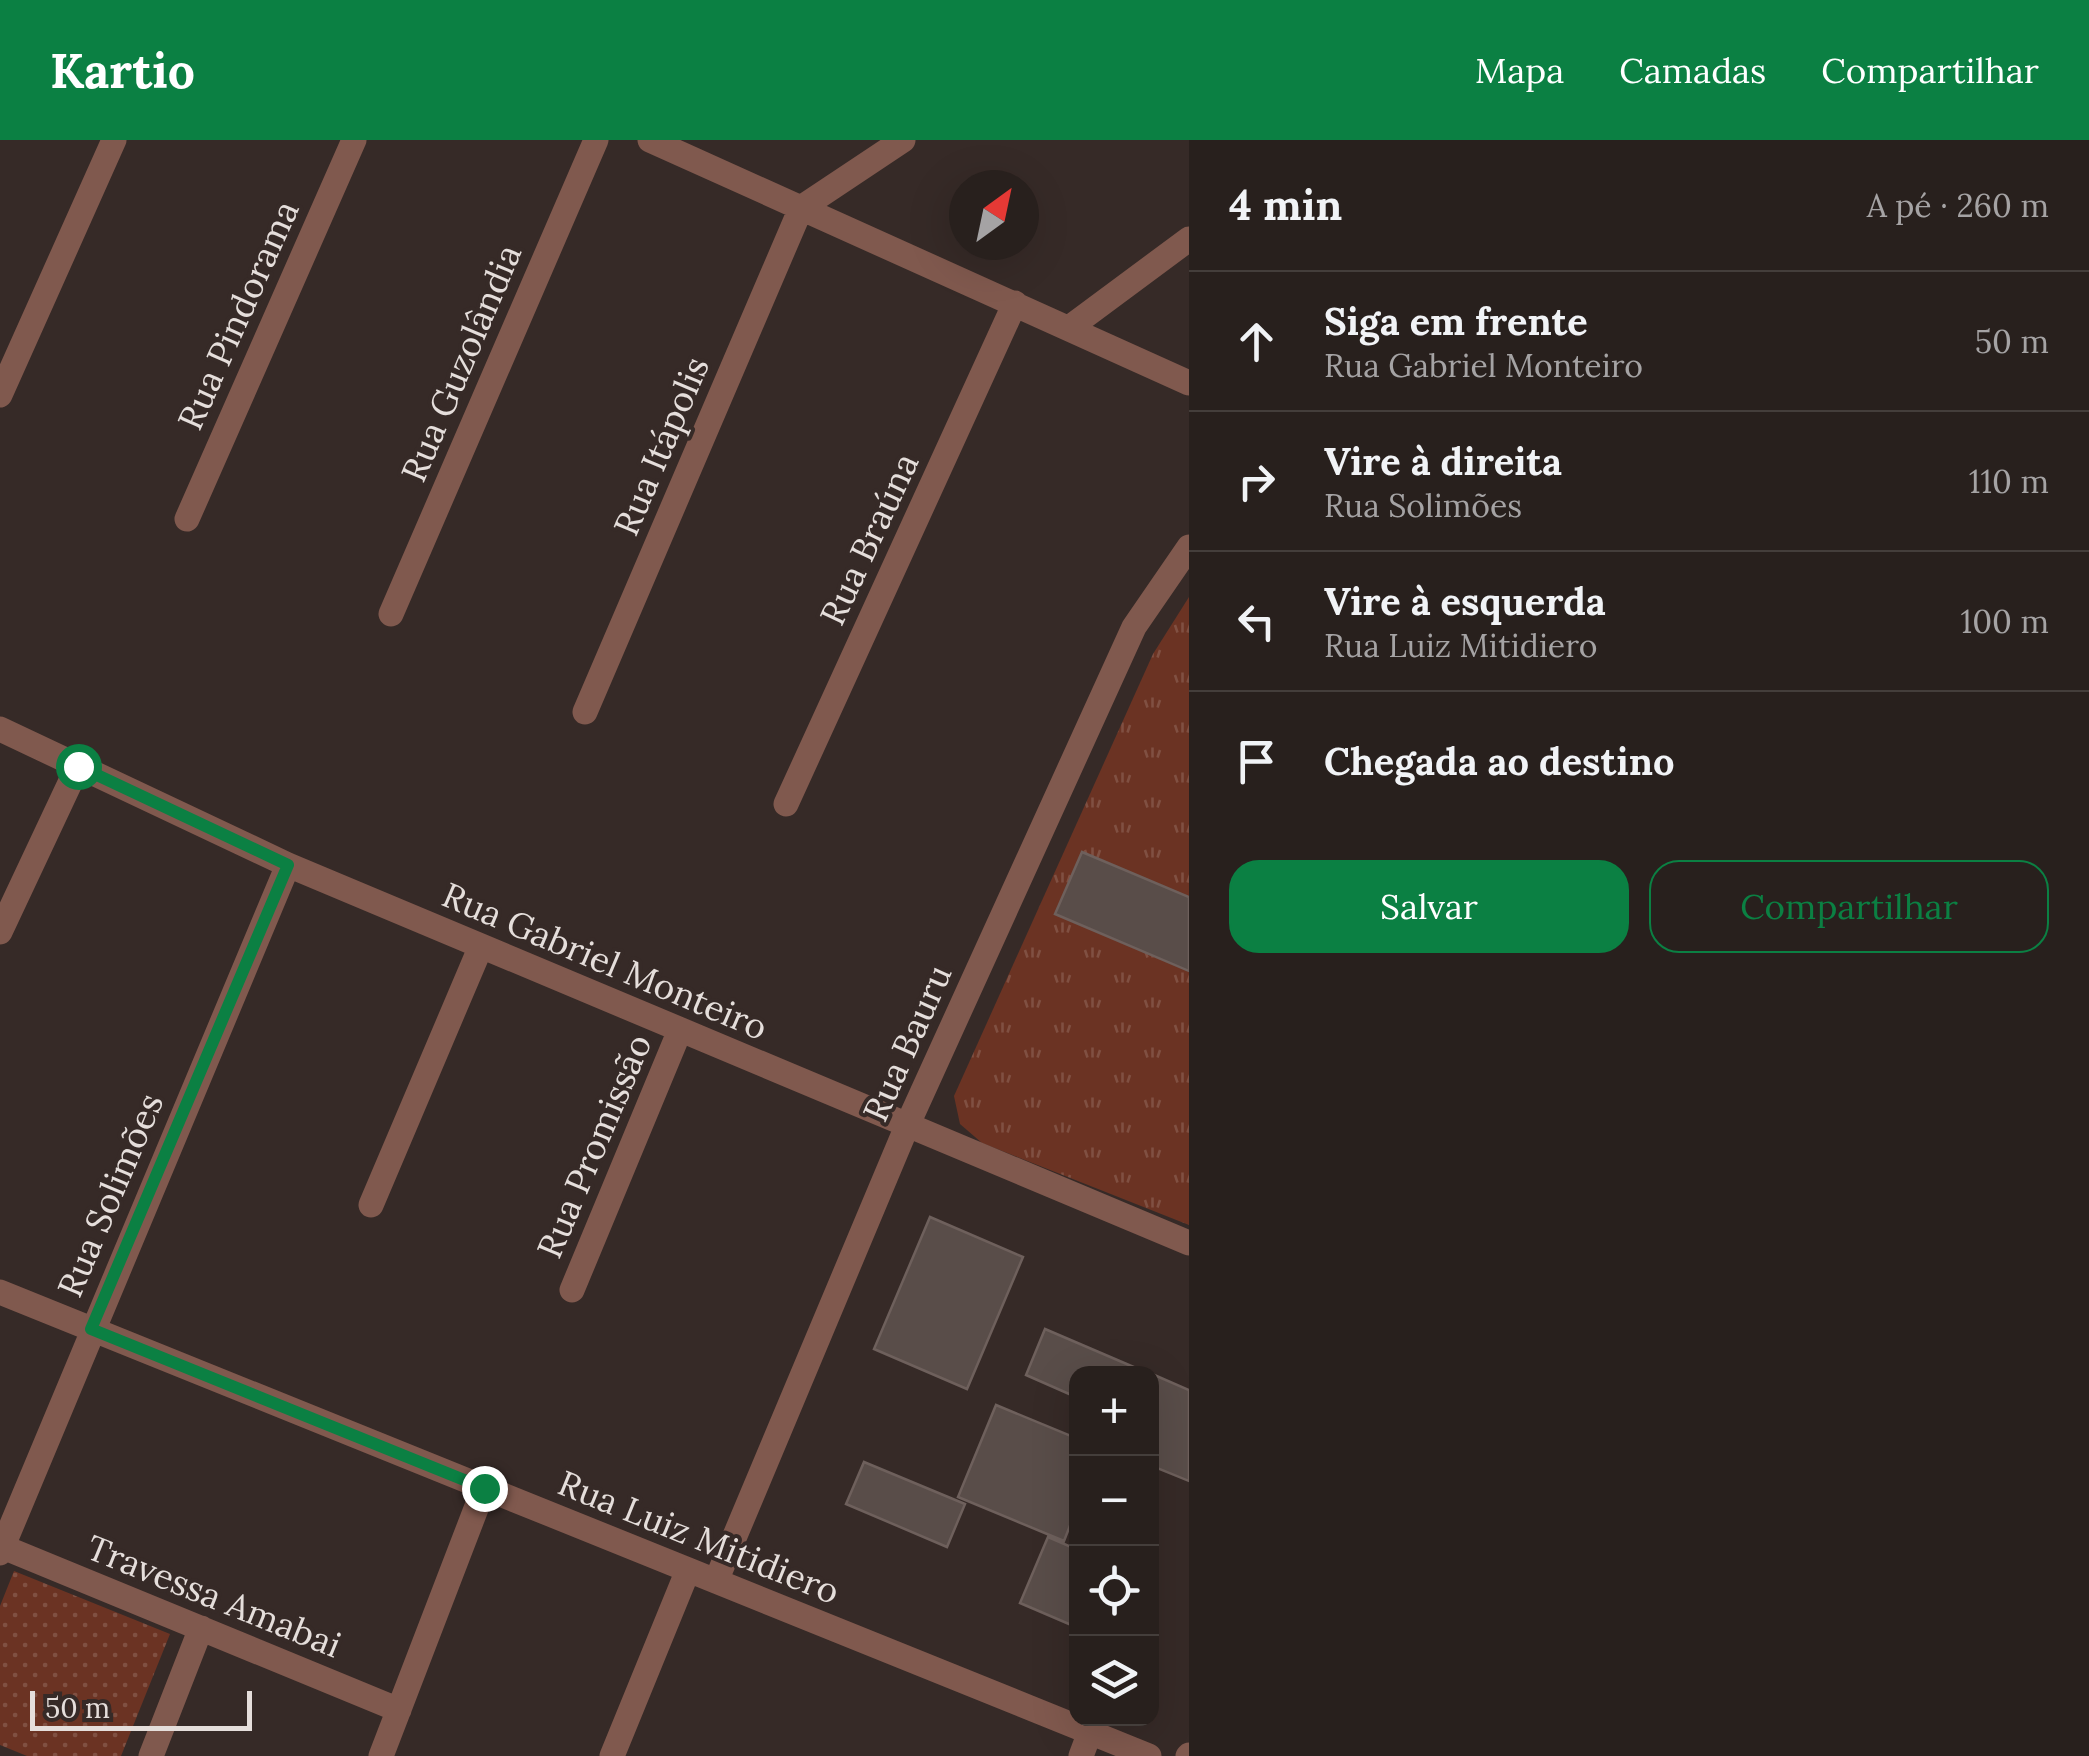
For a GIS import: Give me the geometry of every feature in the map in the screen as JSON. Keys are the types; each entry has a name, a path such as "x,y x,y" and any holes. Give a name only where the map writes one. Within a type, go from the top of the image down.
{"street":[{"path":"0,395 114,140"},
{"name":"Rua Pindorama","path":"187,518 354,140"},
{"name":"Rua Guzolândia","path":"390,614 596,140"},
{"path":"650,140 1189,382"},
{"path":"802,208 903,140"},
{"name":"Rua Itápolis","path":"585,712 802,208"},
{"path":"1069,328 1189,239"},
{"name":"Rua Braúna","path":"786,804 1015,304"},
{"name":"Rua Bauru","path":"716,1582 907,1126 1134,627 1189,548"},
{"name":"Rua Gabriel Monteiro","path":"0,729 288,865 1189,1242"},
{"path":"0,932 78,766"},
{"name":"Rua Solimões","path":"1,1550 288,865"},
{"path":"371,1206 480,946"},
{"name":"Rua Promissão","path":"572,1290 680,1030"},
{"name":"Rua Luiz Mitidiero","path":"0,1292 688,1570 1086,1744 1149,1756"},
{"path":"381,1756 484,1488"},
{"name":"Travessa Amabai","path":"1,1550 399,1710"},
{"path":"612,1756 688,1570"},
{"path":"151,1756 201,1628"}],"green space":[{"path":"1189,597 1189,1225 982,1143 960,1124 954,1096 1153,654"},
{"path":"14,1571 170,1634 121,1756 27,1756 0,1745 0,1606"}],"building":[{"path":"1082,852 1189,897 1189,971 1055,914"},
{"path":"930,1217 1023,1257 967,1389 874,1349"},
{"path":"1045,1329 1131,1366 1069,1366 1069,1394 1026,1375"},
{"path":"1159,1377 1189,1390 1189,1481 1159,1469"},
{"path":"996,1405 1069,1435 1069,1528 1064,1541 958,1497"},
{"path":"864,1462 965,1504 947,1547 846,1504"},
{"path":"1048,1537 1069,1546 1069,1624 1020,1603"}],"route":[{"path":"78,766 288,865 91,1329 484,1488"}]}
